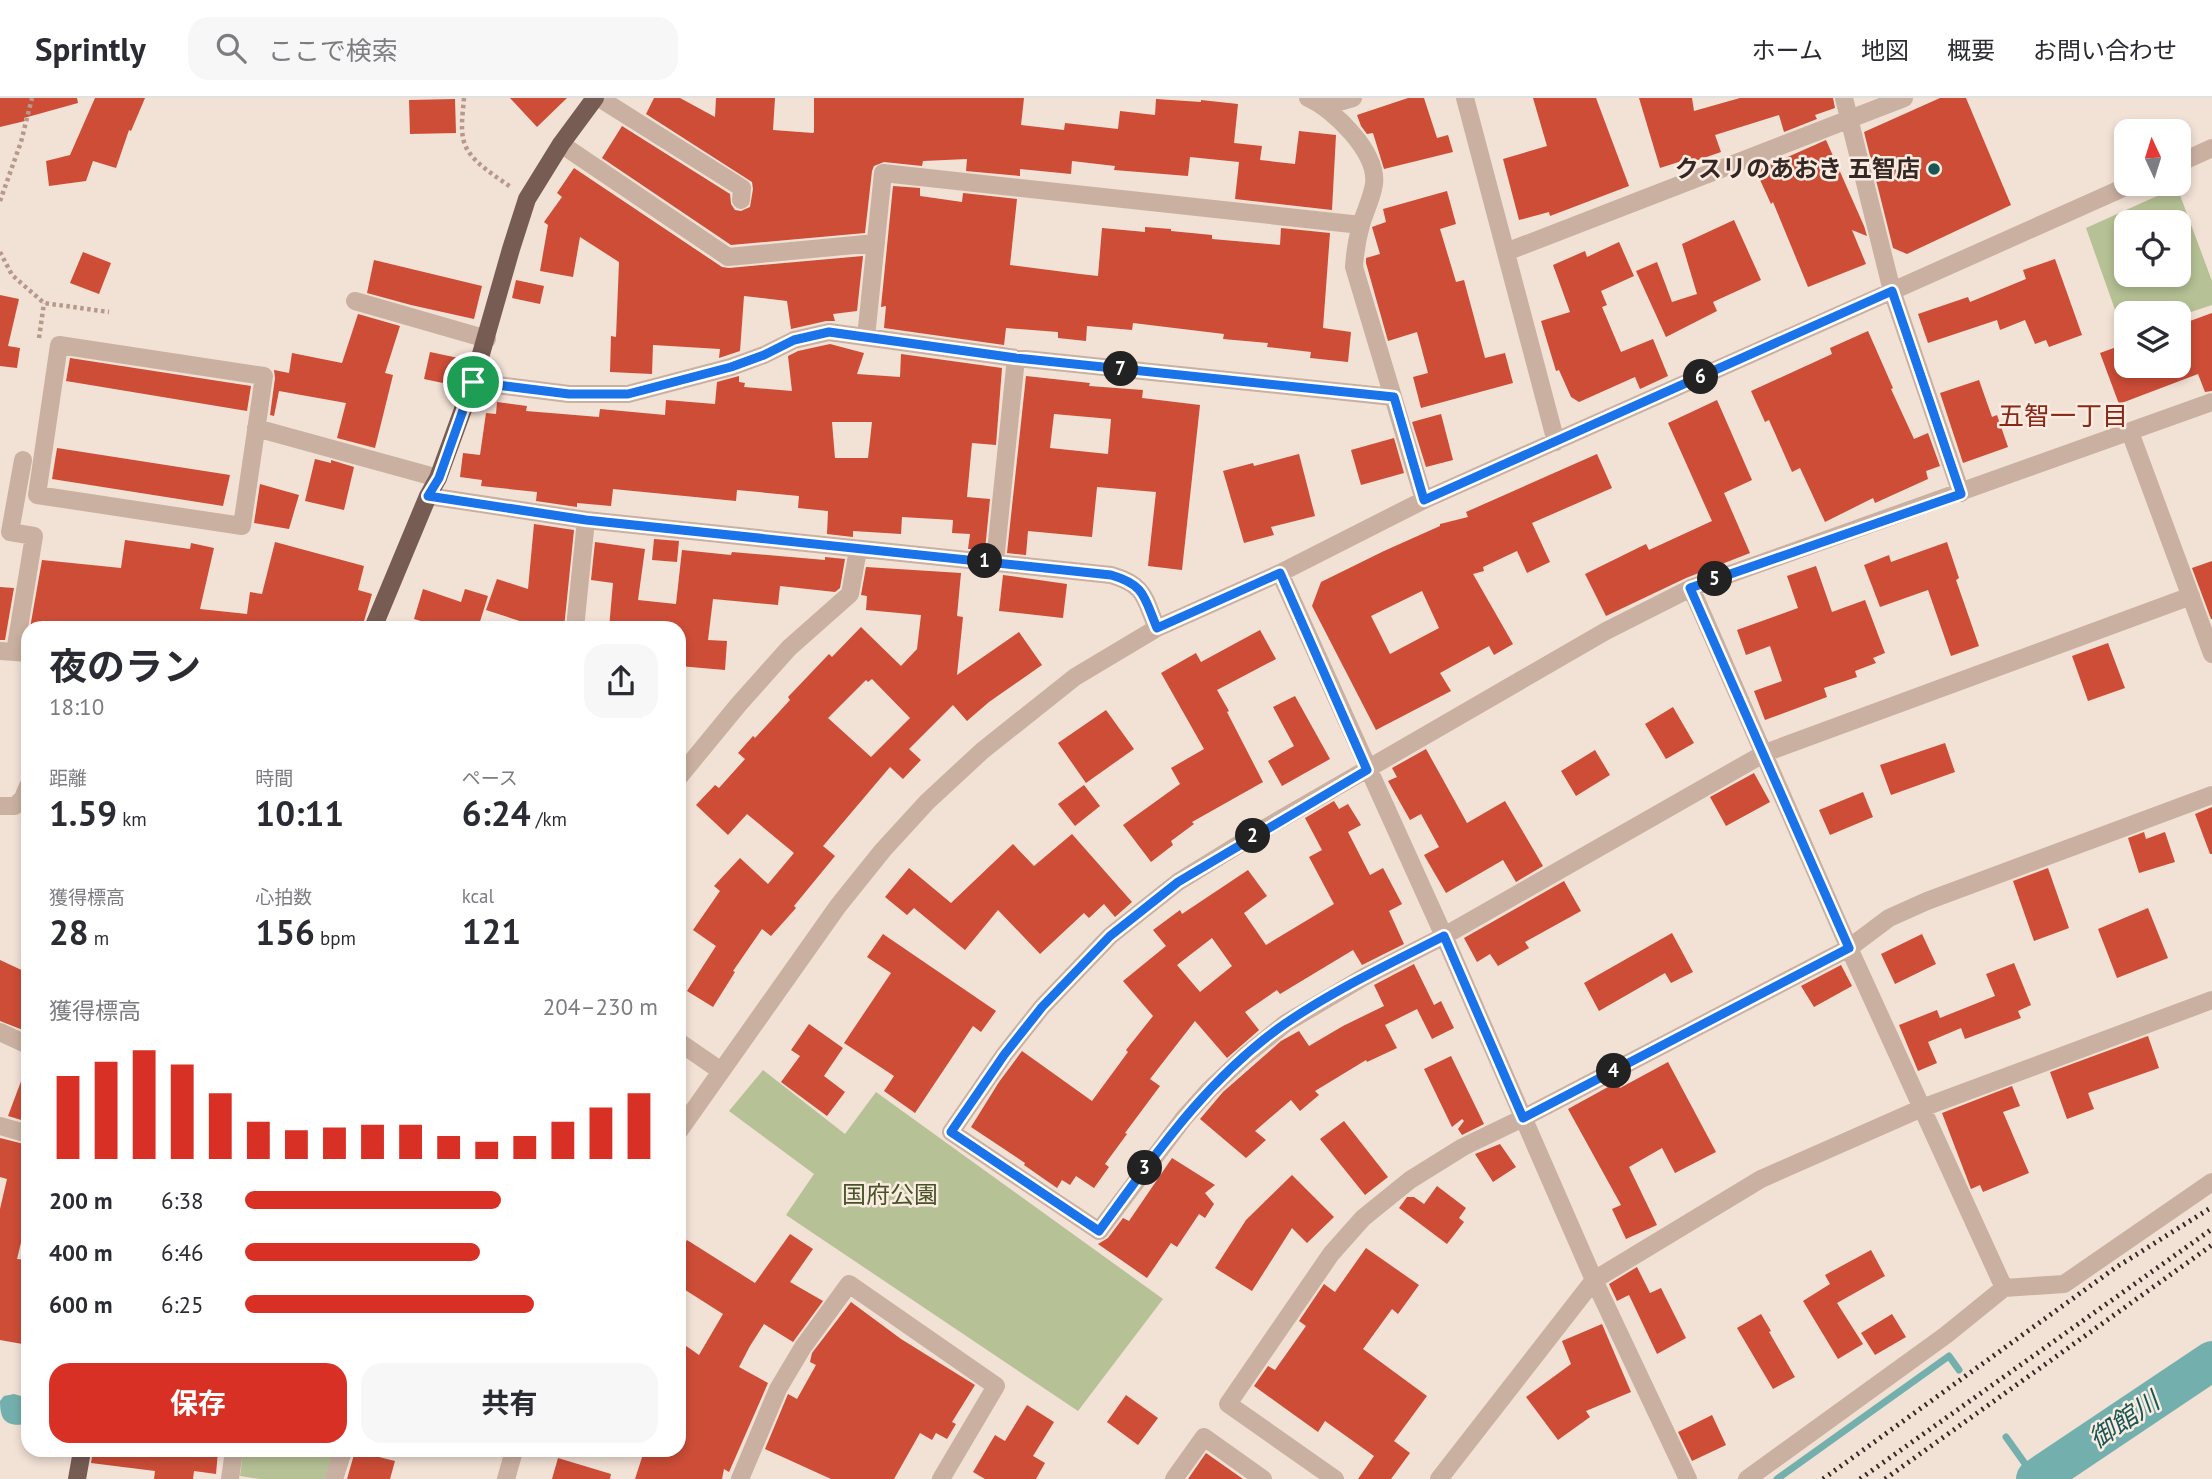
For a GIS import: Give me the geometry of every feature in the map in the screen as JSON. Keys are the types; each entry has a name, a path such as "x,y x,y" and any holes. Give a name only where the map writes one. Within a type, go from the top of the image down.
{"main road":[{"path":"376,621 428,496 439,478 487,339 527,199 561,144 597,98"},
{"path":"77,1479 81,1457"}],"street":[{"path":"597,98 742,188 741,200"},
{"path":"1308,98 1325,106 1351,132 1371,165 1375,180 1361,225 1354,267 1424,500"},
{"path":"1325,106 1353,98"},
{"path":"1465,98 1556,442"},
{"path":"1844,98 1892,291 1961,494"},
{"path":"1506,252 1904,98"},
{"path":"561,144 728,257 876,243"},
{"path":"2191,158 2212,148"},
{"path":"866,337 883,173 1361,225"},
{"path":"686,1121 838,906 883,850 927,802 982,751 1076,677 1157,628 1280,573 1424,500 2114,192"},
{"path":"355,302 487,339"},
{"path":"473,382 569,394 628,394 731,367 794,340 829,332 1016,358 1394,397"},
{"path":"59,345 264,376 256,428 242,526 37,495 59,345"},
{"path":"995,561 1016,358"},
{"path":"2191,596 1765,753 1444,936 1364,977 1286,1023 1209,1090 1184,1118 1099,1231 951,1132 1004,1055 1042,1007 1110,936 1178,882 1606,631 1690,588 1961,494 2212,402"},
{"path":"256,428 439,478"},
{"path":"2130,432 2212,654"},
{"path":"14,652 34,536 10,532 23,460"},
{"path":"428,496 586,520 1111,575 1128,580 1140,590 1157,628"},
{"path":"576,621 586,520"},
{"path":"686,768 738,704 789,649 850,594 858,550"},
{"path":"1280,573 1444,936 1594,1280 1688,1479"},
{"path":"1690,588 1849,948 2004,1288"},
{"path":"1335,1479 1228,1404 1331,1254 1363,1218 1410,1180 1463,1147 1849,948 1889,918 1927,901 2212,795"},
{"path":"0,806 15,806 21,800"},
{"path":"1439,1479 1594,1280 1761,1179 1922,1108 2212,1000"},
{"path":"0,1032 21,1042"},
{"path":"686,1047 721,1071"},
{"path":"0,1126 21,1132"},
{"path":"1747,1479 1946,1335 2004,1288 2064,1284 2212,1182"},
{"path":"740,1479 778,1389 810,1337 849,1284 996,1386 941,1479"},
{"path":"1174,1479 1203,1437 1263,1479"},
{"path":"230,1479 233,1457"},
{"path":"334,1479 341,1457"},
{"path":"506,1479 512,1457"}],"path":[{"path":"0,201 21,142 32,98"},
{"path":"464,98 464,144 485,167 527,199"},
{"path":"0,252 12,275 44,303 109,312"}],"green space":[{"path":"2157,196 2180,196 2186,210 2126,210"},
{"path":"2114,215 2114,287 2191,287 2191,225 2212,281 2212,305 2191,312 2191,301 2114,301 2114,307 2086,228"},
{"name":"国府公園","path":"763,1070 845,1134 876,1092 1163,1299 1078,1411 786,1215 814,1174 729,1111"},
{"path":"242,1457 334,1457 328,1478 325,1479 260,1479 240,1476"}],"water":[{"path":"4,1396 21,1396 21,1425 10,1424 3,1418 0,1401"}],"building":[{"path":"0,98 77,98 78,103 0,127"},
{"path":"95,98 145,98 131,131 129,130 116,168 93,161 86,181 49,186 46,161 70,155"},
{"path":"510,98 567,98 537,127"},
{"path":"654,98 680,98 715,117 716,98 775,98 773,130 813,133 814,98 1024,98 1021,125 1064,130 1065,123 1118,129 1120,111 1155,115 1156,99 1238,104 1234,143 1262,146 1260,160 1295,164 1299,131 1336,135 1332,210 1235,199 1239,162 1190,157 1188,176 1114,170 1115,166 1072,161 1071,174 1020,169 1020,176 966,171 967,159 923,161 922,166 884,162 874,166 872,171 865,233 731,245 602,158 622,126 730,194 735,210 741,211 750,207 752,182 646,114"},
{"path":"1408,98 1424,98 1437,138 1448,135 1453,152 1384,169 1373,133 1367,134 1357,115"},
{"path":"1533,98 1596,98 1629,186 1550,216 1549,212 1519,220 1503,159 1547,146"},
{"path":"1639,98 1692,98 1694,111 1740,98 1833,98 1835,108 1815,115 1817,119 1784,132 1779,115 1715,135 1721,152 1692,162 1691,158 1660,168"},
{"name":"クスリのあおき 五智店","path":"1940,98 1966,98 2011,205 1907,254 1893,248 1864,132"},
{"path":"455,99 456,133 410,134 409,100"},
{"path":"1826,140 1864,226 1867,236 1852,230 1866,264 1808,287 1773,202 1771,204 1756,171"},
{"path":"574,168 722,267 863,256 857,311 833,314 835,321 791,329 787,301 744,296 740,351 719,358 720,349 653,345 652,374 610,372 611,336 616,337 619,262 580,237 573,277 540,271 548,225 544,222 562,197 557,193"},
{"path":"893,186 920,188 920,196 962,202 963,193 1017,199 1010,265 1098,276 1102,228 1145,232 1145,227 1171,229 1212,235 1212,239 1280,245 1281,228 1330,233 1323,328 1351,332 1348,362 1310,358 1311,352 1267,347 1268,343 1223,339 1224,334 1133,323 1132,330 1087,326 1086,341 1058,338 1058,332 1006,328 1004,345 884,328 886,306 881,307"},
{"path":"1447,191 1456,224 1440,229 1456,282 1464,280 1485,358 1505,353 1513,383 1421,408 1413,377 1428,373 1417,332 1388,341 1366,258 1380,254 1372,227 1386,222 1383,209"},
{"path":"1734,220 1761,280 1713,302 1717,311 1666,337 1636,271 1657,262 1672,302 1697,294 1682,244"},
{"path":"1619,242 1634,276 1601,291 1607,305 1602,307 1621,352 1653,339 1668,376 1640,389 1635,377 1579,402 1571,397 1559,370 1556,371 1541,321 1570,312 1553,265 1585,251 1587,257"},
{"path":"83,252 111,263 99,294 70,283"},
{"path":"2055,259 2082,335 2049,347 2046,340 2035,344 2025,320 2000,330 1997,320 1928,343 1918,314 1968,297 1970,302 2026,279 2023,270"},
{"path":"374,260 482,286 474,319 367,293"},
{"path":"516,280 544,286 540,304 512,298"},
{"path":"0,295 19,299 8,346 20,348 17,368 0,366"},
{"path":"2212,313 2212,391 2205,392 2198,374 2191,377 2191,321"},
{"path":"358,314 400,326 385,373 393,375 375,448 337,438 346,403 279,391 274,416 270,415 274,370 289,373 292,353 342,363"},
{"path":"1868,331 1914,439 1928,433 1940,466 1926,471 1928,479 1875,503 1873,498 1825,522 1800,468 1792,472 1769,420 1765,422 1751,391 1832,354 1830,348"},
{"path":"830,344 864,353 857,374 900,377 901,354 1002,368 996,445 972,443 967,497 990,499 985,550 968,549 970,534 952,533 953,520 902,517 901,534 853,531 853,537 827,534 828,511 798,508 799,496 737,490 736,501 613,489 611,506 577,503 577,507 536,501 537,492 481,486 482,480 460,477 463,453 480,455 486,413 496,414 497,402 527,406 526,411 599,417 600,409 665,415 666,400 715,404 717,382 739,376 739,382 745,383 744,387 792,391 788,356","holes":["832,422 872,422 868,458 835,458"]},
{"path":"2114,348 2114,378 2187,378 2119,404 2100,353"},
{"path":"430,352 463,359 457,386 424,379"},
{"path":"70,358 251,386 247,411 66,381"},
{"path":"1026,376 1090,383 1089,386 1143,390 1142,398 1200,405 1182,570 1148,566 1156,492 1097,487 1092,537 1028,531 1026,555 1007,553","holes":["1054,414 1111,419 1108,454 1050,448"]},
{"path":"1979,380 1992,417 1997,415 2008,447 1963,463 1940,393"},
{"path":"1717,400 1752,480 1724,493 1750,553 1686,578 1606,616 1585,574 1646,544 1649,550 1712,521 1668,423"},
{"path":"1441,414 1453,460 1426,467 1412,422"},
{"path":"1394,438 1404,473 1361,485 1351,450"},
{"path":"57,448 230,475 223,506 52,479"},
{"path":"1299,454 1315,516 1271,527 1274,535 1244,543 1223,471"},
{"path":"1597,454 1612,488 1532,523 1550,562 1527,573 1517,551 1483,567 1484,571 1473,574 1513,644 1494,655 1489,646 1440,673 1451,691 1376,730 1312,606 1321,582 1440,524 1468,517 1466,512","holes":["1422,591 1439,628 1390,654 1371,616"]},
{"path":"315,459 331,463 331,460 354,467 344,510 305,501"},
{"path":"260,484 299,495 289,529 254,523"},
{"path":"534,524 574,530 565,621 520,621 486,610 497,579 528,589"},
{"path":"654,539 679,541 677,562 652,560"},
{"path":"125,540 190,549 191,543 214,548 200,609 247,614 250,592 262,594 275,542 364,566 358,590 372,594 364,621 31,621 42,560 121,568"},
{"path":"595,542 645,549 638,600 676,604 682,550 731,555 732,552 825,560 825,557 845,559 840,588 835,592 780,586 778,605 713,599 708,640 727,641 725,670 686,667 686,621 610,621 613,583 591,580"},
{"path":"1947,542 1959,578 1956,580 1979,646 1951,656 1928,590 1880,607 1864,565 1889,555 1891,562"},
{"path":"2212,561 2212,619 2211,619 2192,568"},
{"path":"1816,566 1832,612 1865,600 1885,653 1873,658 1876,663 1855,671 1857,677 1824,688 1827,697 1765,720 1754,691 1782,681 1770,646 1746,655 1737,630 1798,608 1787,576"},
{"path":"866,567 961,573 957,616 963,617 957,675 1019,632 1042,665 967,721 953,705 909,749 921,760 903,779 890,767 823,846 835,856 771,936 762,929 733,971 735,972 713,1007 687,991 716,946 693,930 720,891 714,886 740,858 768,884 794,853 747,814 728,835 696,805 715,785 719,788 745,759 738,753 790,700 788,697 829,654 832,657 861,627 901,666 917,649 921,615 866,610 867,596 861,595","holes":["872,679 910,718 871,757 828,718 866,680 868,682"]},
{"path":"1003,575 1067,584 1063,618 999,611"},
{"path":"0,587 14,588 5,640 0,640"},
{"path":"423,589 461,602 465,589 488,596 480,621 414,619"},
{"path":"1260,630 1276,659 1217,690 1263,782 1192,822 1194,824 1171,841 1173,845 1151,862 1123,825 1180,784 1171,768 1204,749 1161,673 1196,653 1201,662"},
{"path":"2108,643 2125,688 2088,701 2072,656"},
{"path":"1295,696 1330,759 1282,786 1268,761 1294,746 1273,707"},
{"path":"1673,707 1694,743 1666,759 1645,724"},
{"path":"1106,710 1134,749 1086,783 1058,743"},
{"path":"1945,743 1955,772 1891,795 1880,765"},
{"path":"1426,749 1467,823 1505,801 1543,866 1516,882 1503,860 1446,893 1424,855 1439,847 1421,814 1410,820 1388,781 1397,777 1392,768"},
{"path":"1595,750 1610,775 1576,796 1561,771"},
{"path":"1754,773 1770,802 1726,826 1710,797"},
{"path":"1084,785 1100,806 1075,826 1058,804"},
{"path":"1863,792 1873,817 1830,835 1819,810"},
{"path":"1334,801 1339,809 1348,804 1361,825 1348,832 1370,875 1383,868 1402,904 1389,911 1404,944 1362,965 1353,950 1280,994 1277,990 1245,1012 1259,1030 1227,1058 1195,1021 1150,1079 1160,1086 1125,1133 1127,1134 1105,1164 1109,1167 1094,1188 1076,1176 1070,1185 1062,1180 1057,1188 971,1127 1022,1051 1092,1101 1128,1052 1126,1050 1153,1016 1123,981 1166,946 1153,930 1180,910 1182,914 1248,870 1267,896 1244,913 1266,945 1334,904 1309,857 1322,850 1305,818","holes":["1212,938 1232,966 1200,992 1177,965"]},
{"path":"2212,807 2212,854 2210,854 2195,814"},
{"path":"2144,832 2146,839 2165,832 2175,862 2139,873 2128,838"},
{"path":"1072,834 1132,902 1115,917 1104,904 1089,918 1084,913 1040,954 998,910 965,950 914,908 907,915 885,897 909,868 951,903 1013,844 1034,866"},
{"path":"2048,868 2069,928 2034,941 2013,881"},
{"path":"1564,881 1581,911 1525,942 1529,948 1498,966 1490,954 1477,962 1464,938"},
{"path":"2148,908 2168,958 2117,978 2098,929"},
{"path":"1672,933 1693,972 1671,983 1665,973 1599,1011 1584,983"},
{"path":"883,934 996,1011 981,1032 973,1026 915,1113 884,1091 894,1076 844,1043 891,973 867,957"},
{"path":"1922,934 1936,964 1895,984 1881,954"},
{"path":"0,960 21,970 21,1029 0,1021"},
{"path":"2014,963 2031,1005 2018,1011 2021,1018 1965,1039 1961,1028 1928,1042 1937,1063 1918,1071 1899,1025 1937,1010 1940,1018 1995,996 1986,974"},
{"path":"1414,964 1434,1005 1441,1001 1454,1028 1432,1039 1417,1009 1385,1025 1397,1048 1367,1062 1366,1060 1315,1091 1319,1095 1300,1111 1291,1100 1255,1131 1266,1140 1246,1158 1200,1119 1223,1092 1281,1041 1299,1031 1309,1046 1384,1006 1374,985"},
{"path":"1841,965 1852,986 1814,1007 1801,986"},
{"path":"809,1024 843,1048 824,1076 845,1092 827,1116 781,1082 800,1056 791,1050"},
{"path":"2148,1036 2159,1068 2088,1093 2094,1109 2067,1119 2050,1072"},
{"path":"1451,1056 1484,1124 1462,1135 1458,1129 1464,1121 1462,1119 1452,1127 1424,1069"},
{"path":"1668,1062 1716,1152 1675,1173 1662,1148 1629,1167 1657,1225 1626,1239 1612,1209 1621,1205 1568,1109 1617,1082 1620,1088"},
{"path":"21,1081 21,1120 8,1116"},
{"path":"2012,1086 2020,1106 2003,1112 2029,1173 1983,1192 1980,1185 1971,1189 1942,1113"},
{"path":"1344,1121 1388,1177 1365,1195 1320,1139"},
{"path":"0,1138 21,1143 21,1243 17,1259 21,1259 21,1344 0,1340 0,1209 7,1179 0,1177"},
{"path":"1500,1144 1516,1167 1493,1182 1475,1154"},
{"path":"1172,1158 1215,1185 1205,1193 1214,1204 1205,1218 1199,1214 1177,1247 1171,1243 1147,1278 1098,1244 1108,1238 1123,1218 1129,1221"},
{"path":"1292,1175 1334,1217 1307,1243 1292,1228 1252,1291 1215,1268 1246,1220"},
{"path":"1437,1186 1466,1208 1459,1218 1464,1222 1447,1244 1399,1208 1407,1197 1414,1197 1424,1204"},
{"path":"790,1234 813,1249 790,1282 823,1301 793,1342 764,1324 750,1346 739,1367 768,1383 729,1472 724,1469 722,1479 635,1479 642,1457 686,1457 686,1346 699,1355 723,1314 686,1290 686,1242 755,1283"},
{"path":"1366,1248 1419,1285 1398,1314 1392,1309 1363,1349 1427,1396 1394,1441 1410,1453 1391,1479 1358,1479 1374,1456 1325,1421 1318,1432 1254,1386 1268,1366 1275,1370 1306,1326 1299,1321 1324,1284 1335,1292"},
{"path":"1871,1250 1885,1276 1837,1303 1863,1344 1838,1359 1803,1301 1830,1284 1825,1275"},
{"path":"1637,1267 1650,1293 1661,1288 1686,1338 1657,1354 1629,1295 1617,1301 1609,1284"},
{"path":"851,1302 901,1339 975,1385 952,1422 956,1424 947,1439 936,1433 932,1440 920,1433 894,1479 831,1479 765,1449 788,1394 797,1399 816,1365 810,1362 812,1353"},
{"path":"1761,1314 1795,1377 1773,1389 1737,1328"},
{"path":"1892,1314 1906,1337 1875,1355 1861,1333"},
{"path":"1602,1324 1631,1392 1586,1411 1590,1417 1558,1440 1526,1397 1571,1364 1562,1341"},
{"path":"1126,1395 1158,1418 1138,1445 1107,1422"},
{"path":"1027,1405 1054,1422 1033,1456 1045,1463 1036,1479 985,1479 973,1472 995,1435 1005,1441"},
{"path":"1712,1415 1726,1445 1692,1461 1678,1432"},
{"path":"1206,1453 1243,1479 1188,1479"},
{"path":"92,1457 217,1457 216,1474 194,1471 193,1479 154,1479 155,1471 91,1463"},
{"path":"353,1457 379,1457 395,1461 390,1479 347,1479"},
{"path":"558,1458 611,1474 610,1479 552,1479"}],"waterway":[{"path":"1777,1479 1949,1356 1959,1370"},
{"name":"御館川","path":"2036,1479 2212,1361"},
{"path":"2006,1437 2036,1479"}],"railway":[{"path":"1823,1479 2115,1268 2212,1207"},
{"path":"1860,1479 2212,1229"},
{"path":"1885,1479 2212,1245"}],"place":[{"name":"クスリのあおき 五智店","path":"1934,169"}],"district":[{"name":"五智一丁目","path":"2063,416"}],"route":[{"path":"1892,291 1961,494 1690,588 1849,948 1523,1118 1444,936 1364,977 1286,1023 1245,1056 1184,1118 1099,1231 951,1132 1004,1055 1042,1007 1110,936 1178,882 1367,770 1280,573 1157,628 1140,590 1128,580 1111,575 586,520 428,496 439,478 473,382 569,394 628,394 731,367 794,340 829,332 1016,358 1394,397 1424,500 1892,291"}]}
